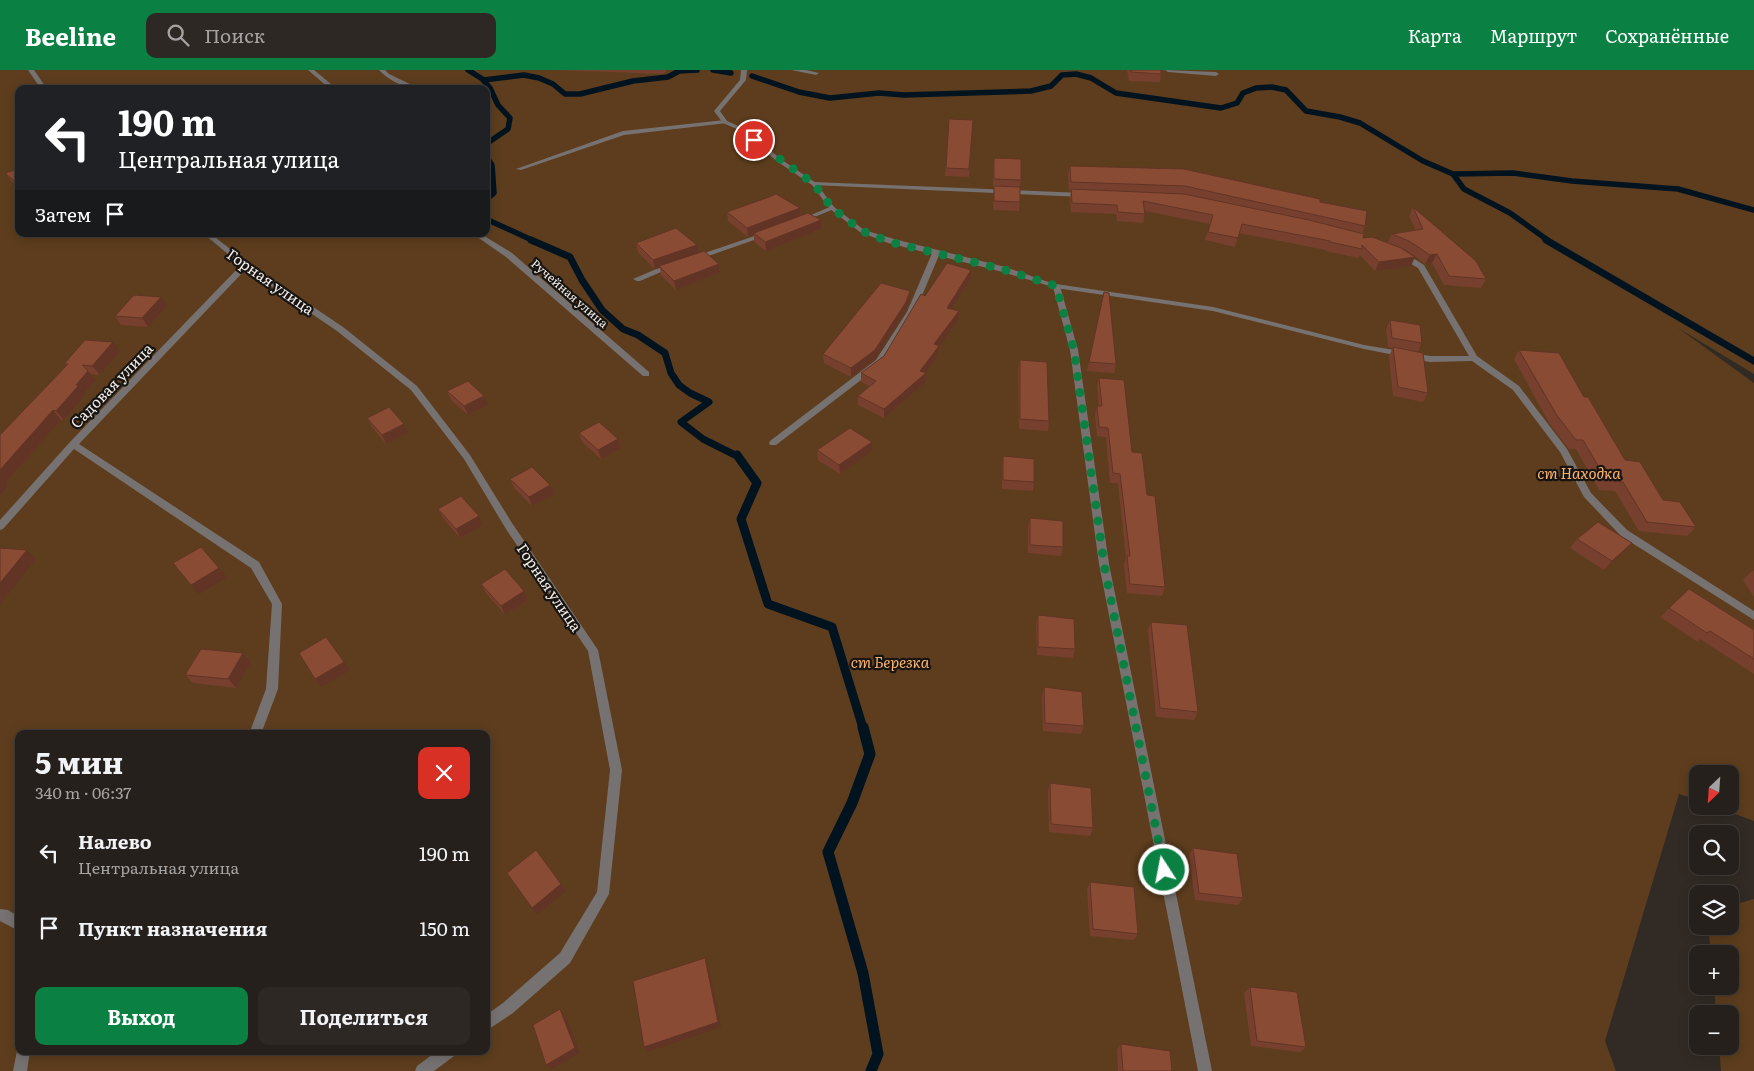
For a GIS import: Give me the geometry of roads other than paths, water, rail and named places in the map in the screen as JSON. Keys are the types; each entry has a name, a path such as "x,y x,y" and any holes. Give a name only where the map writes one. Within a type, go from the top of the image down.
{"street":[{"path":"31,70 41,85"},
{"path":"311,70 329,85"},
{"path":"382,70 387,75 408,85"},
{"path":"744,70 743,80 716,111 725,122 741,130 780,161 814,184 832,208 862,231 890,242 1002,269 1056,286 1213,309 1364,348 1430,359 1474,358"},
{"path":"794,70 816,73"},
{"path":"1168,70 1216,74"},
{"path":"519,169 623,133 725,122"},
{"path":"814,184 1094,196"},
{"path":"790,225 832,208"},
{"path":"637,279 773,232"},
{"name":"Горная улица","path":"211,237 245,265 340,330 414,388 467,457 509,526 593,650 616,770 603,894 564,958 508,1008 490,1021"},
{"name":"Ручейная улица","path":"481,237 509,255 646,374"},
{"path":"1394,250 1421,267 1474,358 1516,388 1564,451 1586,496 1624,533 1754,616"},
{"path":"773,443 879,362 911,312 936,253"},
{"name":"Садовая улица","path":"0,526 73,444 245,265"},
{"path":"1056,286 1074,350 1104,564 1205,1071"},
{"path":"73,444 255,565 277,604 272,689 257,730"},
{"path":"0,915 15,922"},
{"path":"20,1071 22,1055"},
{"path":"422,1071 444,1055"}],"waterway":[{"path":"468,70 484,80 524,75 539,78 553,84 565,94 580,94 633,81 668,77 679,71 697,70"},
{"path":"713,70 731,73"},
{"path":"752,76 799,92 830,98 879,93 904,95 1031,91 1051,86 1062,75 1076,74 1091,78 1116,93 1221,108 1237,103 1243,93 1256,88 1272,87 1286,90 1306,111 1340,117 1360,123 1423,161 1453,174"},
{"path":"483,80 487,85"},
{"path":"490,88 498,105 510,118 508,129 490,141"},
{"path":"490,162 492,165 494,193 490,196"},
{"path":"1453,174 1513,173 1572,181 1678,189 1754,210"},
{"path":"1453,174 1464,189 1510,213 1549,241"},
{"path":"490,221 534,241"},
{"path":"531,240 570,257 582,280 602,310 623,329 638,335 665,353 671,373 679,385 690,393 709,402 681,422 703,439 737,456"},
{"path":"1546,240 1754,361"},
{"path":"737,455 757,483 741,519 768,604 832,627 863,728"},
{"path":"863,727 870,754 852,803 828,852 863,973 878,1054 871,1071"}],"park label":[{"name":"ст Находка","path":"1579,472"},
{"name":"ст Березка","path":"890,661"}]}
